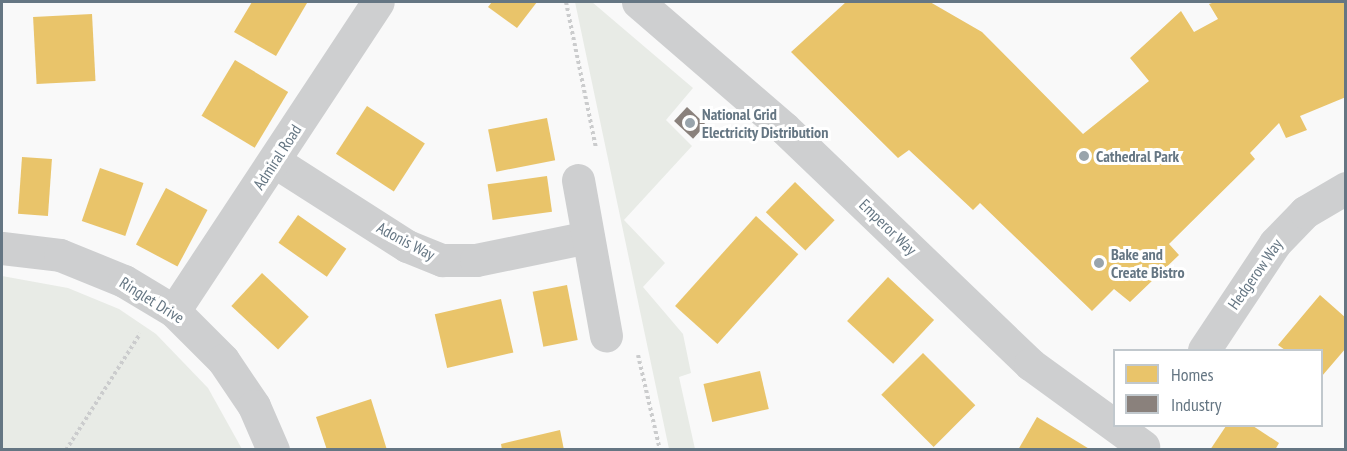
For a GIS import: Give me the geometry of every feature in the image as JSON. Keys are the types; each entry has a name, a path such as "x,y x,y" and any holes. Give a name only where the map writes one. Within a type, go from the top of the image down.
{"street":[{"name":"Admiral Road","path":"167,306 274,161 378,2"},
{"name":"Emperor Way","path":"638,2 784,128 1030,364 1113,418"},
{"name":"Adonis Way","path":"274,161 407,246 442,260 476,260 588,237"},
{"path":"578,180 606,335"},
{"name":"Hedgerow Way","path":"1205,349 1275,243 1305,212 1346,188"},
{"name":"Ringlet Drive","path":"2,248 60,255 167,306 229,369 254,406 273,450"},
{"name":"Emperor Way","path":"1127,427 1147,440"}],"path":[{"path":"66,450 167,306"}],"shaded area":[{"path":"575,2 592,2 693,88 666,120 692,146 624,220 665,263 643,287 683,334 691,373 679,377 695,449 669,449"},
{"path":"2,276 68,288 119,309 156,334 208,388 242,449 2,449"}],"building: Homes":[{"path":"252,2 307,3 276,56 234,32"},
{"path":"492,2 537,2 517,28 488,7"},
{"name":"Cathedral Park","path":"846,2 930,2 982,32 1083,134 1149,81 1130,58 1181,11 1194,32 1218,19 1209,4 1215,2 1346,2 1346,97 1300,116 1307,130 1286,138 1279,123 1250,153 1255,159 1169,244 1179,255 1130,302 1114,289 1092,311 980,203 973,210 909,150 898,158 791,52"},
{"path":"92,14 96,81 37,84 33,17"},
{"path":"235,60 288,92 255,148 202,116"},
{"path":"367,106 425,144 394,191 336,154"},
{"path":"547,118 555,160 496,172 488,129"},
{"path":"22,157 52,159 48,216 18,214"},
{"path":"100,168 143,183 125,236 82,221"},
{"path":"547,176 552,212 493,220 488,184"},
{"path":"795,182 835,220 805,250 766,212"},
{"path":"166,188 207,210 177,267 136,245"},
{"path":"298,215 346,249 327,277 278,243"},
{"path":"756,216 798,254 717,344 675,306"},
{"path":"262,273 309,317 278,350 231,306"},
{"path":"888,277 934,320 893,364 847,321"},
{"path":"567,285 578,340 543,347 533,292"},
{"path":"1320,295 1346,318 1346,348 1323,375 1323,349 1284,349 1278,345"},
{"path":"501,299 513,353 447,368 435,314"},
{"path":"923,353 975,405 934,447 881,395"},
{"path":"760,371 769,409 712,422 703,384"},
{"path":"371,399 387,450 327,450 316,417"},
{"path":"1037,417 1091,450 1018,450"},
{"path":"1225,427 1255,427 1279,443 1275,450 1210,450"},
{"path":"560,430 564,450 502,450 501,444"}],"building: Industry":[{"name":"National Grid Electricity Distribution","path":"687,107 706,125 693,139 674,121"}],"place":[{"name":"National Grid Electricity Distribution","path":"690,123"},
{"name":"Cathedral Park","path":"1084,156"},
{"name":"Bake and Create Bistro","path":"1099,263"}]}
